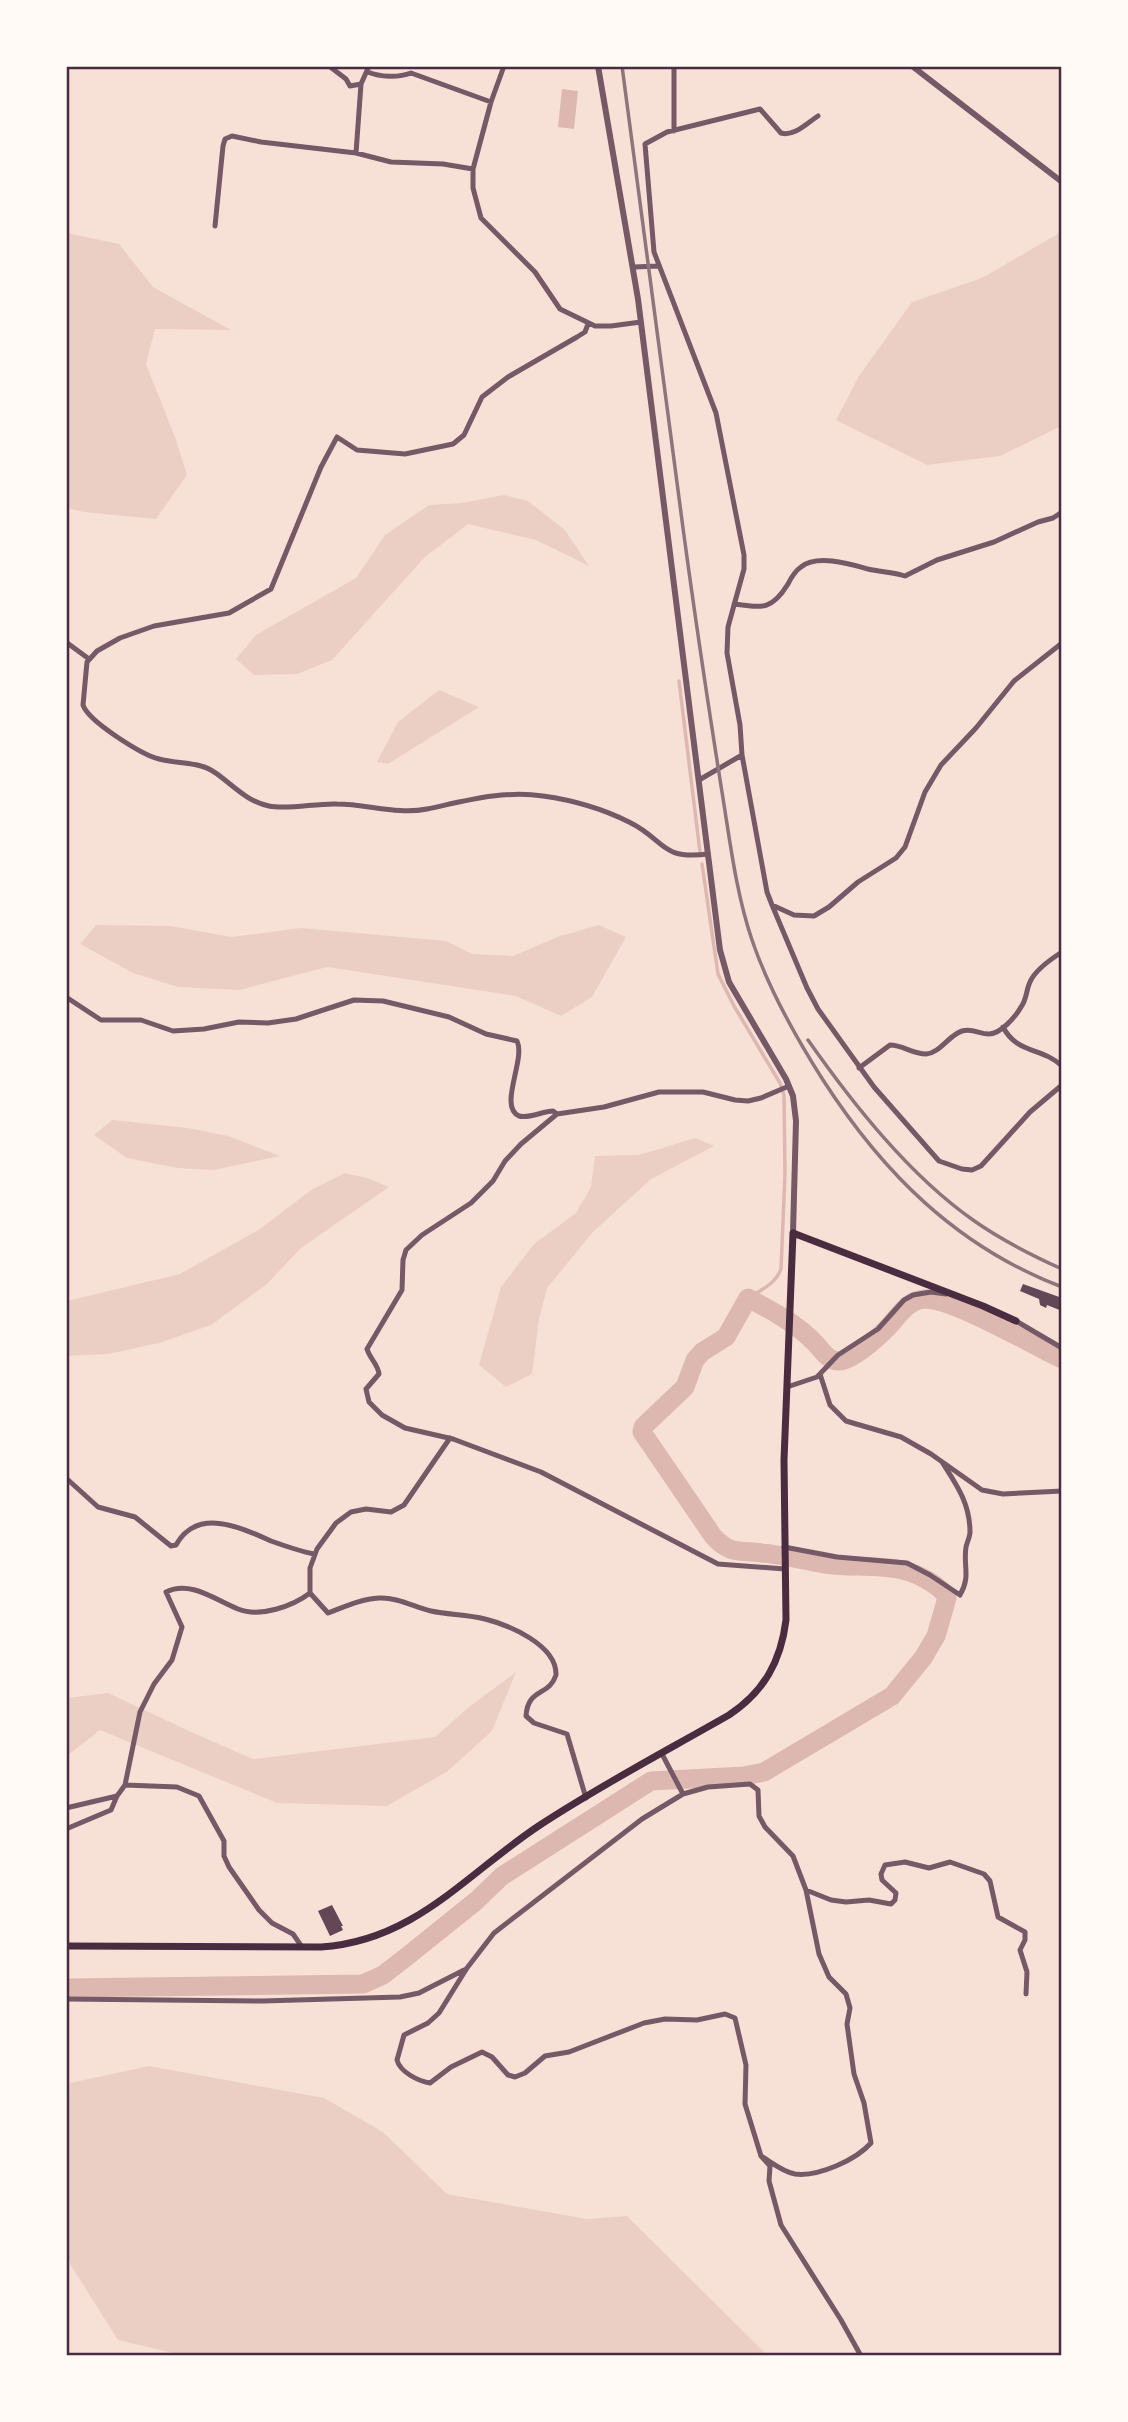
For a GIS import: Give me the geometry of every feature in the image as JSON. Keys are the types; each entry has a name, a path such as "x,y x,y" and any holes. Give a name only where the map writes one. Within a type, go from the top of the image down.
{"main road":[{"path":"66,1946 334,1946 383,1935 437,1904 519,1840 740,1709 766,1681 779,1656 784,1633 787,1388 793,1233 1016,1321"}],"street":[{"path":"329,66 346,79 350,86 361,84"},
{"path":"504,66 473,169 473,188 481,218 538,276 557,307 588,324 605,327 641,321"},
{"path":"597,66 634,267 720,950 729,982 795,1104 793,1233"},
{"path":"674,66 674,131"},
{"path":"912,66 1062,181"},
{"path":"356,153 361,84 369,69 376,75 411,73 491,102"},
{"path":"818,116 786,135 781,133 760,108 660,135 645,144 652,240 659,266 711,398 721,434 745,561 728,627 727,653 767,892 812,999 859,1068 933,1156 942,1163 967,1170 985,1163 1030,1112 1062,1085"},
{"path":"215,226 223,146 227,137 356,153 391,162 443,164 473,169"},
{"path":"634,267 659,266"},
{"path":"588,324 578,337 508,377 482,397 464,435 453,444 405,454 358,450 337,437 321,467 271,589 229,613 154,626 107,645 89,659 83,705 85,712 93,720 153,757 208,768 234,789 261,804 280,807 340,804 425,810 476,797 545,796 591,807 627,820 676,855 708,855"},
{"path":"734,604 755,607 771,605 778,600 795,572 809,562 852,563 870,570 889,571 905,576 937,561 1053,518 1062,512"},
{"path":"66,642 89,659"},
{"path":"772,905 794,915 820,914 858,882 899,855 909,840 927,787 941,765 976,728 1014,681 1062,643"},
{"path":"699,780 742,755"},
{"path":"859,1068 890,1045 897,1045 909,1052 931,1054 961,1031 975,1030 989,1034 1003,1027 1021,1007 1031,979 1062,952"},
{"path":"66,997 101,1020 141,1020 173,1031 204,1029 239,1022 268,1023 296,1019 354,1000 383,1001 415,1007 449,1017 496,1037 517,1041 520,1045 519,1055 511,1098 515,1113 522,1116 553,1111 557,1114"},
{"path":"1003,1027 1013,1042 1047,1056 1062,1066"},
{"path":"784,1087 754,1100 742,1101 703,1092 659,1092 604,1107 557,1114 521,1144 505,1161 493,1181 471,1203 406,1250 402,1290 367,1349 370,1359 378,1367 379,1374 366,1389 369,1402 382,1415 405,1428 450,1438 541,1472 718,1564 785,1569"},
{"path":"787,1388 820,1374 838,1355 878,1329 898,1304 908,1297 931,1292 954,1295"},
{"path":"1016,1321 1062,1348"},
{"path":"820,1374 830,1405 839,1417 851,1424 901,1437 942,1462 969,1483 989,1492 1020,1494 1062,1491"},
{"path":"450,1438 404,1505 391,1512 366,1509 351,1512 336,1523 314,1555 310,1568 310,1593 328,1613 360,1601 382,1598 436,1612 484,1618 538,1643 552,1659 556,1675 550,1686 532,1697 526,1716 534,1723 567,1734 586,1798"},
{"path":"784,1548 837,1557 907,1563 960,1595 966,1585 969,1517 960,1489 942,1462"},
{"path":"66,1478 98,1507 135,1517 171,1546 176,1545 181,1536 197,1526 226,1524 314,1555"},
{"path":"66,1829 111,1810 125,1785 140,1712 154,1684 172,1660 182,1627 166,1592 174,1588 192,1589 239,1610 255,1612 300,1601 310,1593"},
{"path":"662,1754 682,1793"},
{"path":"125,1785 177,1787 199,1796 224,1841 224,1856 235,1875 259,1910 272,1923 293,1934 302,1947"},
{"path":"761,2156 792,2174 803,2174 850,2160 862,2153 870,2143 863,2103 854,2074 846,1994 830,1977 819,1954 806,1890 793,1856 765,1827 757,1809 759,1794 753,1785 708,1787 682,1793 642,1819 497,1931 467,1968 436,2017 404,2035 397,2060 403,2070 423,2082 430,2083 451,2067 482,2052 492,2057 506,2074 515,2077 525,2073 545,2056 569,2052 644,2022 696,2020 725,2014 735,2018 746,2065 745,2104 761,2156 770,2166 769,2181 781,2225 861,2356"},
{"path":"66,1808 117,1796"},
{"path":"806,1890 831,1900 869,1900 891,1904 895,1900 896,1892 882,1880 881,1874 885,1865 905,1862 929,1868 950,1862 985,1874 990,1881 998,1917 1025,1932 1025,1940 1020,1950 1027,1972 1026,1994"},
{"path":"66,2000 263,2001 401,1997 419,1993 467,1968"}],"shaded area":[{"path":"562,89 578,91 574,129 558,127"},
{"path":"1061,232 1061,426 1000,456 927,465 836,420 859,376 912,302 982,278"},
{"path":"67,233 119,244 153,287 231,330 155,329 146,364 187,475 156,519 67,508"},
{"path":"504,495 528,501 565,530 589,566 536,540 468,524 425,557 332,660 297,674 254,675 236,659 256,635 356,578 385,535 429,505 462,503"},
{"path":"439,690 479,707 388,764 377,762 398,722"},
{"path":"96,925 170,926 232,937 301,928 446,941 472,954 513,956 560,936 599,925 626,937 592,997 561,1016 516,996 327,967 239,990 178,987 133,973 80,944"},
{"path":"112,1120 188,1128 228,1136 280,1156 214,1170 177,1168 127,1158 94,1135"},
{"path":"695,1138 714,1146 651,1179 593,1232 547,1288 539,1319 532,1374 506,1387 479,1365 501,1287 534,1244 576,1213 591,1187 595,1156 639,1155"},
{"path":"345,1173 389,1187 301,1248 267,1284 211,1325 159,1343 108,1354 67,1356 67,1301 180,1274 260,1229 311,1190"},
{"path":"516,1672 492,1731 448,1771 387,1806 277,1803 100,1730 67,1756 67,1698 108,1693 253,1759 435,1737 469,1707"},
{"path":"149,2066 324,2098 383,2132 447,2194 587,2219 627,2216 767,2355 185,2356 118,2340 70,2264 67,2252 66,2109 70,2083"}],"building":[{"path":"1023,1284 1062,1298 1062,1311 1040,1305 1039,1299 1020,1291"},
{"path":"332,1905 343,1930 330,1936 318,1911"}],"waterway":[{"path":"679,681 700,852"},
{"path":"702,864 718,974 780,1083 784,1095 785,1173 781,1269 772,1283 748,1298"},
{"path":"66,1988 363,1984 383,1975 405,1958 476,1901 502,1876 651,1781 744,1776 764,1772 892,1696 923,1658 936,1636 947,1598 944,1593 927,1580 902,1570 832,1565 730,1549 713,1536 642,1432 643,1427 685,1387 695,1360 702,1352 726,1337 748,1298 792,1324 829,1358 836,1361 846,1360 860,1351 881,1334 905,1308 925,1299 973,1314 1062,1359"}],"railway":[{"path":"622,66 702,660 734,867 752,940 775,995 823,1080 846,1114 897,1176 956,1228 989,1251 1062,1287"},
{"path":"808,1040 883,1137 949,1202 1016,1247 1062,1269"}]}
